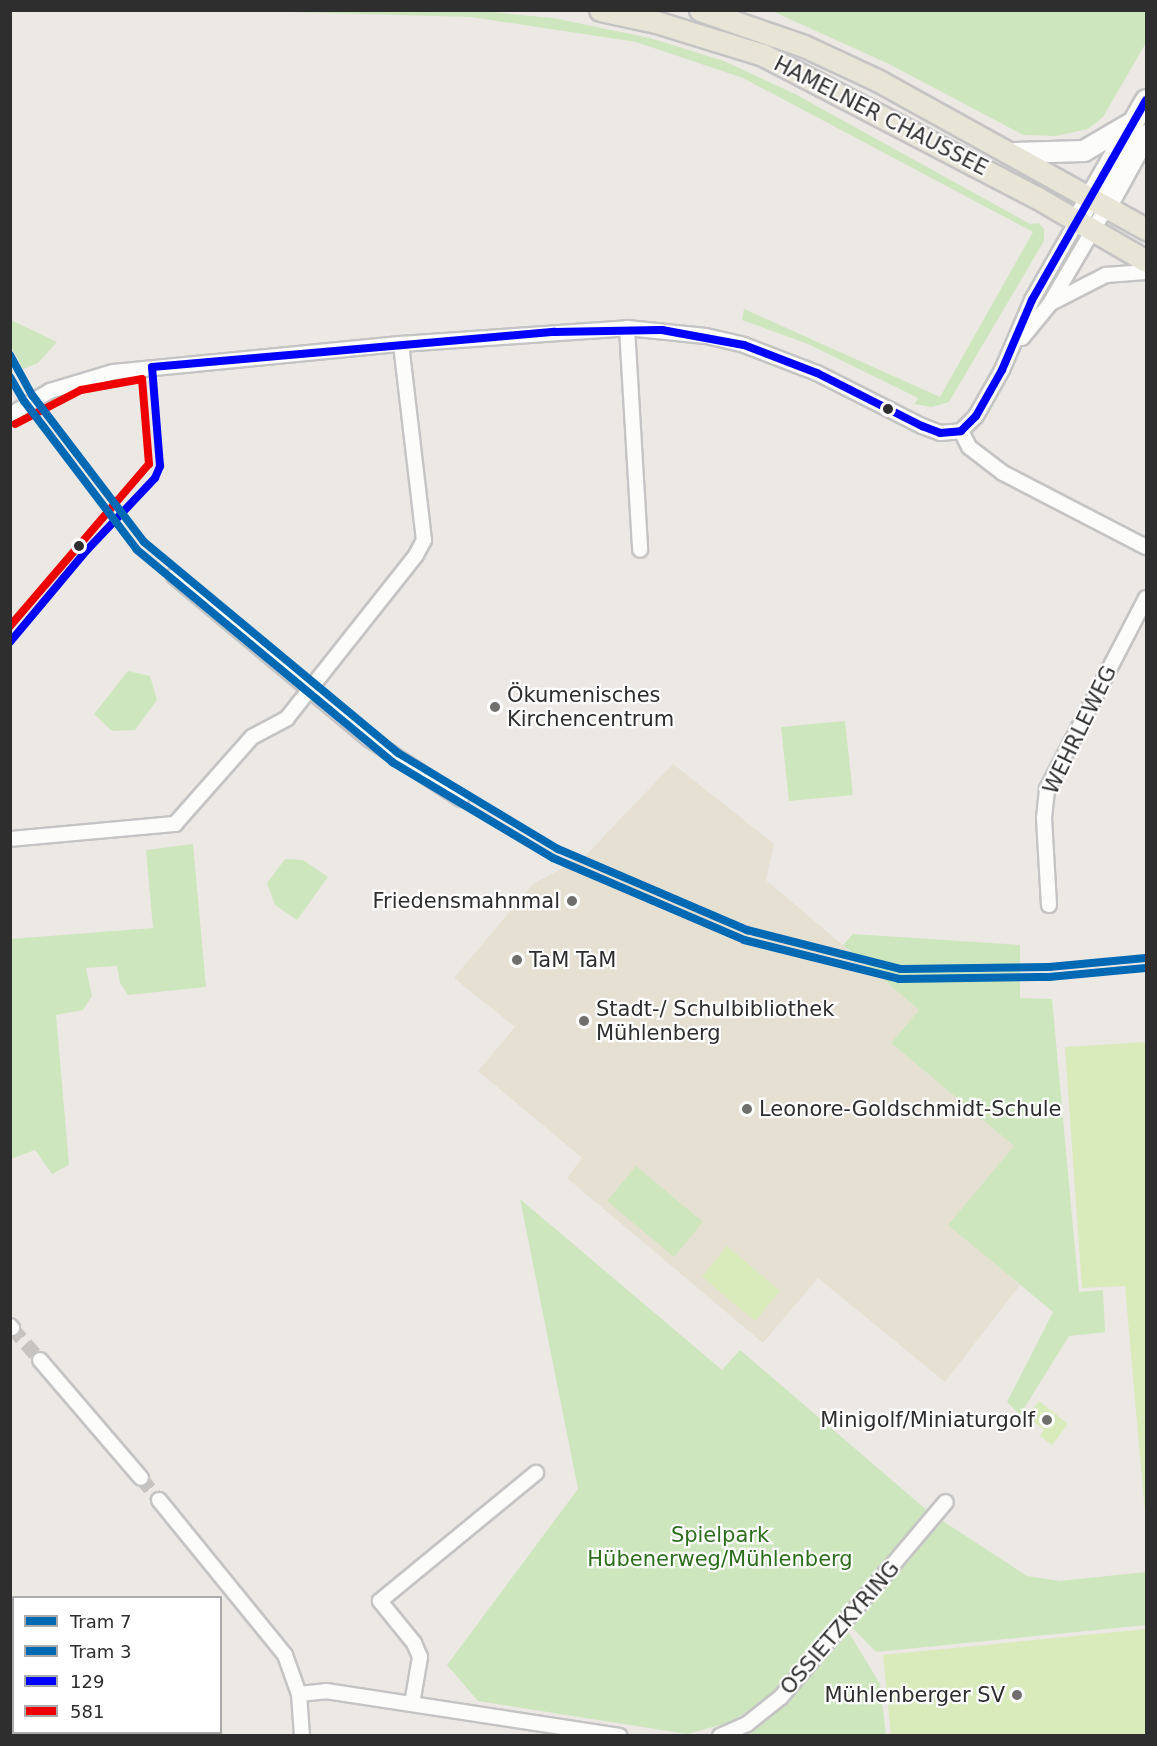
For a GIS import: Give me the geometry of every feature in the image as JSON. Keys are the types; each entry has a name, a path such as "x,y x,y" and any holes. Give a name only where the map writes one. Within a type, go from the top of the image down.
{"main road":[{"name":"HAMELNER CHAUSSEE","path":"600,10 656,22 763,55 1146,261"},
{"name":"HAMELNER CHAUSSEE","path":"700,10 804,46 1015,153 1146,230"}],"street":[{"path":"10,415 50,391 113,372 401,344 627,328 706,336 744,345 816,373 931,429 961,431 976,416 1012,350 1032,300 1084,226 1141,128 1146,100"},
{"path":"1015,153 1084,151 1141,128"},
{"path":"1012,350 1049,305 1084,226"},
{"path":"1049,305 1106,275 1146,272"},
{"path":"627,328 640,550"},
{"path":"10,839 176,825 252,737 287,718 424,540 401,344"},
{"path":"961,431 969,447 1003,473 1146,547"},
{"path":"174,576 369,739 461,799"},
{"name":"WEHRLEWEG","path":"1049,905 1044,818 1047,789 1146,598"},
{"path":"40,1360 141,1478"},
{"path":"412,1704 420,1657 414,1643 380,1600 536,1473"},
{"path":"159,1500 285,1655 299,1694 302,1736"},
{"name":"OSSIETZKYRING","path":"720,1736 747,1724 781,1697 946,1502"},
{"path":"299,1694 326,1691 620,1736"}],"shaded area":[{"name":"Leonore-Goldschmidt-Schule","path":"673,764 774,844 766,880 919,1010 891,1043 1014,1146 949,1225 1020,1285 945,1382 818,1278 763,1343 567,1178 582,1158 478,1071 515,1027 454,978 533,884 585,856"}],"green space":[{"path":"252,11 481,11 553,18 650,38 724,61 795,94 1030,224 1039,223 1044,229 1044,241 949,402 931,407 915,404 918,398 808,344 742,320 744,309 940,397 1033,232 743,78 636,42 471,17"},
{"path":"772,11 1146,11 1146,43 1103,117 1088,129 1056,136 1023,135 889,64"},
{"path":"10,320 57,342 38,363 23,369 11,346"},
{"path":"128,671 150,676 157,700 135,730 112,731 94,714"},
{"path":"845,721 853,795 789,801 781,727"},
{"path":"193,844 206,987 128,995 120,983 117,966 86,968 92,996 83,1010 56,1015 69,1165 52,1174 35,1150 11,1159 11,939 153,928 146,850"},
{"path":"285,859 303,860 328,877 297,920 275,905 267,883"},
{"path":"853,934 1020,945 1020,998 1052,999 1079,1292 1103,1290 1105,1332 1069,1336 1020,1415 1007,1402 1053,1312 948,1225 1014,1146 891,1043 919,1010 843,945"},
{"path":"1146,1042 1146,1524 1125,1286 1082,1288 1065,1047"},
{"path":"636,1166 703,1222 674,1257 607,1201"},
{"name":"Spielpark Hübenerweg/Mühlenberg","path":"520,1199 722,1370 740,1350 929,1512 1027,1576 1060,1581 1146,1572 1146,1625 876,1652 841,1616 765,1700 731,1722 687,1734 478,1701 447,1665 578,1489"},
{"path":"727,1246 780,1291 755,1321 702,1277"},
{"name":"Minigolf/Miniaturgolf","path":"1039,1401 1068,1424 1052,1445 1040,1436 1044,1430 1027,1416"},
{"name":"Mühlenberger SV","path":"1146,1629 1146,1735 891,1735 883,1655"},
{"path":"848,1631 880,1684 886,1735 743,1735 772,1717"}],"tunnel":[{"path":"12,1328 40,1360"},
{"path":"141,1478 159,1500"}],"tram line":[{"name":"7","path":"10,355 32,395 144,542 398,753 558,849 747,930 901,969 1049,967 1146,958"},
{"name":"3","path":"10,377 24,401 137,550 392,762 553,858 744,940 899,979 1049,977 1146,968"}],"transit line":[{"name":"129","path":"961,431 976,416 1002,370 1032,300 1146,100"},
{"name":"129","path":"152,367 554,332 662,330 744,345 817,373 922,426 940,433 961,431"},
{"name":"129","path":"10,642 87,550 155,478 160,466 152,367"},
{"name":"581","path":"10,626 149,464 142,379 81,390 15,424"}],"place":[{"name":"Ökumenisches Kirchencentrum","path":"495,707"},
{"name":"Friedensmahnmal","path":"572,901"},
{"name":"TaM TaM","path":"517,960"},
{"name":"Stadt-/ Schulbibliothek Mühlenberg","path":"584,1021"},
{"name":"Leonore-Goldschmidt-Schule","path":"747,1109"},
{"name":"Minigolf/Miniaturgolf","path":"1047,1420"},
{"name":"Mühlenberger SV","path":"1017,1695"}]}
